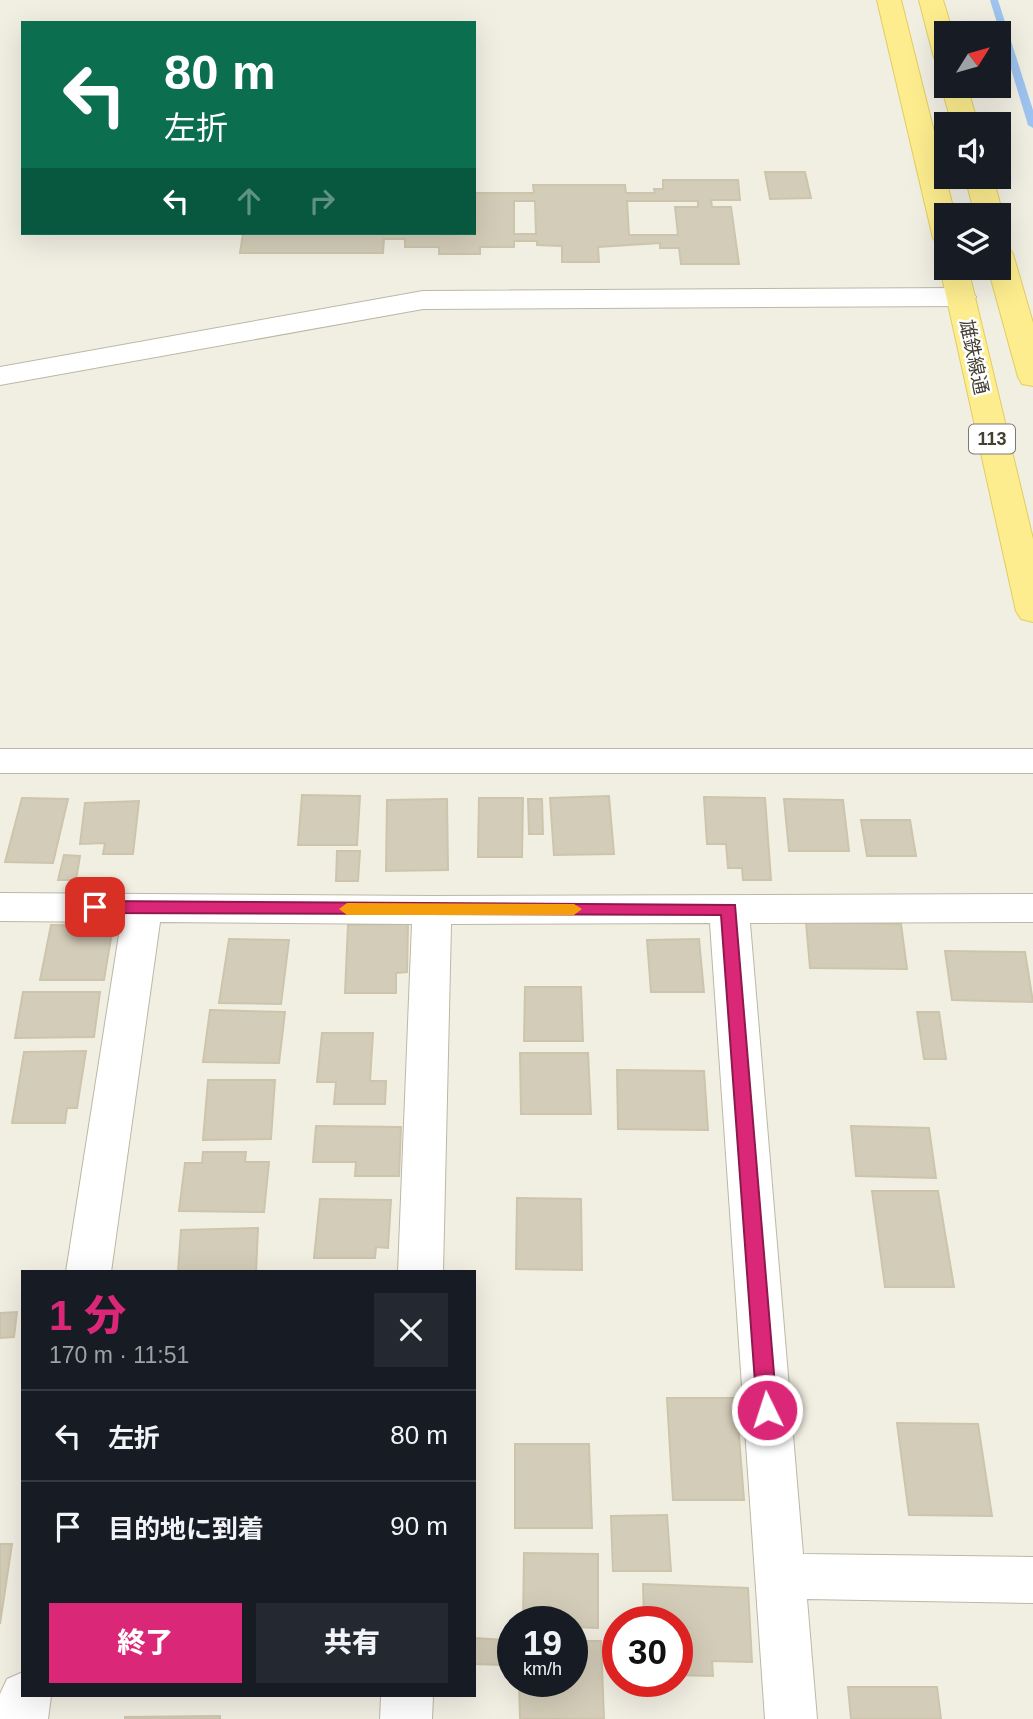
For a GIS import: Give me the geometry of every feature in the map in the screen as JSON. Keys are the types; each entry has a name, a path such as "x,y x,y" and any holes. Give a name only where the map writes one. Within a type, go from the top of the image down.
{"main road":[{"path":"889,0 938,203"},
{"path":"931,0 937,21"},
{"path":"1006,280 1033,377"},
{"name":"雄鉄線通","path":"957,282 1033,611"}],"street":[{"path":"0,376 423,300 957,282"},
{"path":"0,761 1033,761"},
{"path":"0,907 432,910 1033,908"},
{"path":"88,1270 143,907"},
{"path":"729,909 791,1719"},
{"path":"420,1270 432,910"},
{"path":"780,1576 1033,1580"},
{"path":"22,1719 25,1697"},
{"path":"406,1719 407,1697"}],"building":[{"path":"765,172 805,172 811,198 770,199"},
{"path":"663,180 738,180 740,200 711,200 712,207 731,207 739,264 681,264 679,248 660,248 660,243 598,247 599,262 562,262 562,246 537,245 537,241 514,241 514,247 480,247 480,254 439,254 439,247 405,247 405,239 384,239 383,253 240,253 243,235 476,235 476,193 534,193 533,185 625,185 626,193 655,193 654,189 663,189","holes":["514,201 535,201 536,234 514,234","627,201 698,201 698,207 675,207 678,235 629,235"]},
{"path":"302,795 360,796 357,845 298,845"},
{"path":"609,796 614,854 554,855 550,798"},
{"path":"704,797 765,798 771,880 743,880 742,868 728,868 726,844 707,844"},
{"path":"22,798 68,799 53,863 5,862"},
{"path":"479,798 523,798 522,857 478,857"},
{"path":"447,799 448,870 386,871 387,800"},
{"path":"528,799 542,799 543,834 529,834"},
{"path":"784,799 843,800 849,851 789,851"},
{"path":"139,801 133,854 103,854 105,843 80,844 85,803"},
{"path":"861,820 910,820 916,856 867,856"},
{"path":"337,851 360,851 358,881 336,881"},
{"path":"64,855 80,856 76,880 58,880"},
{"path":"806,922 901,924 907,969 810,968"},
{"path":"408,924 407,972 396,973 396,993 345,993 348,925"},
{"path":"51,925 113,926 104,980 40,980"},
{"path":"229,939 289,940 281,1004 219,1003"},
{"path":"699,939 704,992 651,992 647,940"},
{"path":"945,951 1025,952 1033,1002 952,1000"},
{"path":"525,987 581,987 583,1041 524,1041"},
{"path":"23,992 100,992 94,1037 15,1038"},
{"path":"210,1010 285,1012 279,1063 203,1062"},
{"path":"917,1012 939,1012 946,1059 924,1059"},
{"path":"322,1033 373,1033 370,1081 386,1081 385,1104 334,1104 336,1082 317,1082"},
{"path":"86,1051 77,1108 67,1108 65,1123 12,1123 24,1052"},
{"path":"520,1053 588,1053 591,1114 521,1114"},
{"path":"617,1070 704,1071 708,1130 618,1129"},
{"path":"208,1080 275,1080 271,1139 203,1140"},
{"path":"316,1126 401,1127 399,1176 355,1176 356,1162 313,1162"},
{"path":"851,1126 929,1128 936,1178 856,1176"},
{"path":"203,1152 246,1152 245,1162 269,1162 264,1212 179,1211 185,1163 202,1163"},
{"path":"872,1191 938,1191 954,1287 885,1287"},
{"path":"517,1198 581,1199 582,1270 516,1269"},
{"path":"320,1199 391,1200 388,1248 376,1247 375,1258 314,1258"},
{"path":"258,1228 256,1270 178,1270 181,1230"},
{"path":"17,1312 14,1337 0,1338 0,1313"},
{"path":"667,1398 736,1398 744,1500 673,1500"},
{"path":"897,1423 978,1424 992,1516 909,1515"},
{"path":"515,1444 589,1444 592,1528 515,1528"},
{"path":"667,1515 671,1571 613,1571 611,1516"},
{"path":"0,1544 12,1544 0,1624"},
{"path":"524,1553 598,1554 598,1628 588,1628 588,1606 523,1606"},
{"path":"643,1584 748,1588 752,1662 712,1661 713,1676 693,1675 693,1606 644,1606"},
{"path":"476,1638 497,1639 497,1665 476,1664"},
{"path":"588,1641 601,1641 604,1719 520,1719 519,1697 588,1697"},
{"path":"848,1687 937,1687 941,1719 851,1719"},
{"path":"220,1716 220,1719 125,1719 125,1717"}],"waterway":[{"path":"994,0 1033,125"}],"slow traffic":[{"path":"347,909 574,909"}],"route":[{"path":"95,907 729,909 767,1410"}]}
